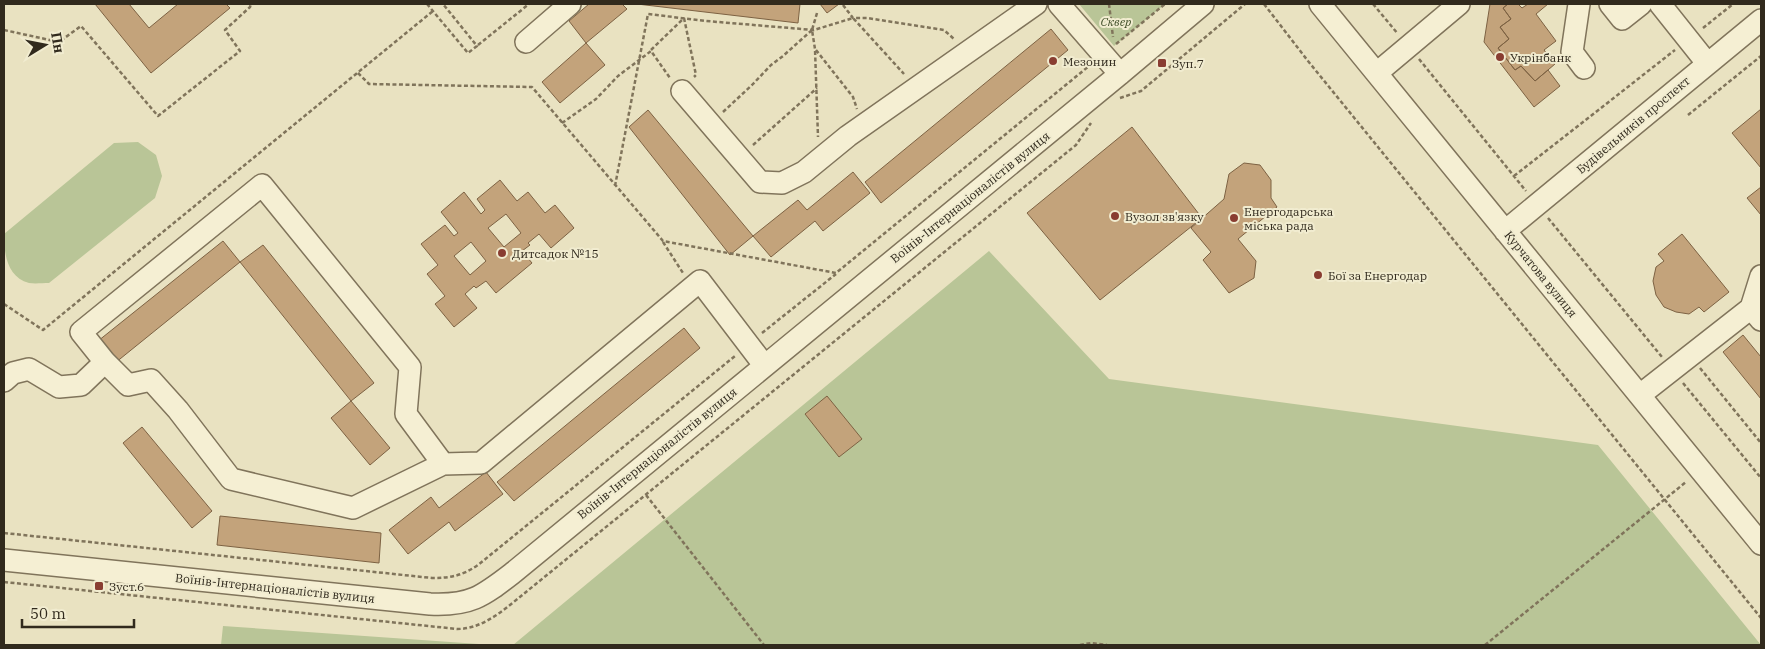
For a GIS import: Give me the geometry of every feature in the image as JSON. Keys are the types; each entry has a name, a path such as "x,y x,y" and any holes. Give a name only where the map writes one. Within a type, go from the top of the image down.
{"street":[{"path":"526,42 570,4"},
{"path":"682,91 760,182 782,183 804,172 864,125 1036,4"},
{"path":"1059,4 1120,74"},
{"name":"Воїнів-Інтернаціоналістів вулиця","path":"4,560 430,604 451,605 466,602 480,596 495,587 1203,4"},
{"name":"Курчатова вулиця","path":"1320,4 1378,72 1761,544"},
{"path":"1378,72 1459,4"},
{"path":"1579,4 1572,52 1584,68"},
{"path":"1610,4 1622,19 1641,4"},
{"path":"1660,4 1707,63"},
{"name":"Будівельників проспект","path":"1506,231 1761,20"},
{"path":"443,464 406,414 410,367 262,186 81,332 105,362 128,385 151,380 178,410 230,479 353,508 443,464 481,463 700,281 764,365"},
{"path":"1640,395 1690,356 1756,314 1761,276"},
{"path":"4,381 13,373 29,369 59,387 81,386 105,362"}],"path":[{"path":"4,30 59,42 81,26 158,116 240,51 225,30 251,4"},
{"path":"427,4 468,53 529,4"},
{"path":"442,4 478,46"},
{"path":"1109,4 1114,46 1165,4"},
{"path":"1113,100 1141,91 1245,4"},
{"path":"1264,4 1314,69 1761,618"},
{"path":"1373,4 1761,478"},
{"path":"1514,176 1733,4"},
{"path":"843,5 917,88"},
{"path":"4,304 43,330 434,11"},
{"path":"817,13 812,30 817,88 817,129 821,158"},
{"path":"615,186 648,14 812,30 853,18 867,18 944,30 968,52"},
{"path":"562,123 596,99 618,76 651,51 684,18"},
{"path":"651,51 668,76 682,91 696,75 684,18"},
{"path":"712,125 729,104 812,30"},
{"path":"815,49 853,97 864,125"},
{"path":"4,533 432,578 455,577 466,573 836,274 1103,54"},
{"path":"1688,115 1761,56"},
{"path":"358,73 369,84 532,88 663,241 692,287"},
{"path":"739,157 817,88"},
{"path":"4,582 467,629 485,621 509,606 1076,144 1092,120"},
{"path":"663,241 836,274"},
{"path":"1690,356 1761,442"},
{"path":"1484,645 1701,470"},
{"path":"646,494 764,645"},
{"path":"1080,645 1091,643 1107,645"}],"green space":[{"name":"Сквер","path":"1079,4 1165,4 1114,46"},
{"path":"138,142 156,155 162,176 155,198 49,283 29,283 16,276 11,270 6,257 4,234 114,143"},
{"path":"989,251 1109,379 1598,445 1761,645 513,645"},
{"path":"223,626 493,645 221,645"}],"building":[{"path":"95,4 129,4 149,28 178,4 226,4 230,8 151,73"},
{"path":"589,4 622,4 627,9 586,43 569,21"},
{"path":"637,4 800,4 798,23"},
{"path":"820,4 839,4 827,13"},
{"name":"Укрінбанк","path":"1490,4 1508,4 1503,8 1511,19 1500,27 1509,39 1498,48 1515,70 1521,66 1535,81 1548,70 1560,86 1534,107 1484,42"},
{"path":"1508,4 1518,4 1522,8 1528,4 1548,4 1536,14 1556,41 1544,50 1555,64 1535,81 1521,66 1515,70 1498,48 1509,39 1500,27 1511,19 1503,8"},
{"path":"1051,29 1068,50 881,203 865,182"},
{"path":"586,43 605,65 560,103 542,82"},
{"path":"1761,109 1761,168 1732,133"},
{"path":"648,110 753,236 730,255 629,127"},
{"name":"Вузол зв'язку","path":"1132,127 1202,218 1100,300 1027,213"},
{"name":"Енергодарська міська рада","path":"1244,163 1260,165 1271,180 1271,198 1277,207 1238,239 1256,261 1254,278 1229,293 1203,260 1211,252 1191,228 1224,199 1229,174"},
{"path":"853,172 870,193 823,231 815,221 771,257 753,236 798,200 807,210"},
{"name":"Дитсадок №15","path":"500,180 517,201 528,192 545,213 555,205 574,228 551,248 539,234 528,243 530,245 522,251 532,263 496,293 486,281 476,288 474,286 465,294 477,308 454,327 435,304 445,296 427,274 438,265 421,244 445,225 454,236 458,233 441,212 464,192 481,214 485,210 477,199","holes":["506,214 521,233 504,247 488,228","471,242 486,261 470,275 454,256"]},
{"path":"1761,187 1761,215 1747,198"},
{"path":"1682,234 1729,292 1704,312 1699,307 1689,314 1676,312 1664,307 1656,295 1653,281 1656,267 1664,261 1658,254"},
{"path":"223,241 240,262 115,363 98,341"},
{"path":"263,245 374,383 351,401 240,262"},
{"path":"684,328 700,348 514,501 497,482"},
{"path":"1743,335 1761,357 1761,399 1723,352"},
{"path":"827,396 862,439 839,457 805,414"},
{"path":"351,401 390,448 370,465 331,418"},
{"path":"142,427 212,511 192,528 123,443"},
{"path":"486,472 503,494 455,531 449,522 408,554 389,530 431,497 439,508"},
{"path":"220,516 381,533 379,563 217,545"}],"place":[{"name":"Укрінбанк","path":"1500,57"},
{"name":"Мезонин","path":"1053,61"},
{"name":"Зуп.7","path":"1162,63"},
{"name":"Вузол зв'язку","path":"1115,216"},
{"name":"Енергодарська міська рада","path":"1234,218"},
{"name":"Дитсадок №15","path":"502,253"},
{"name":"Бої за Енергодар","path":"1318,275"},
{"name":"Зуст.6","path":"99,586"}]}
